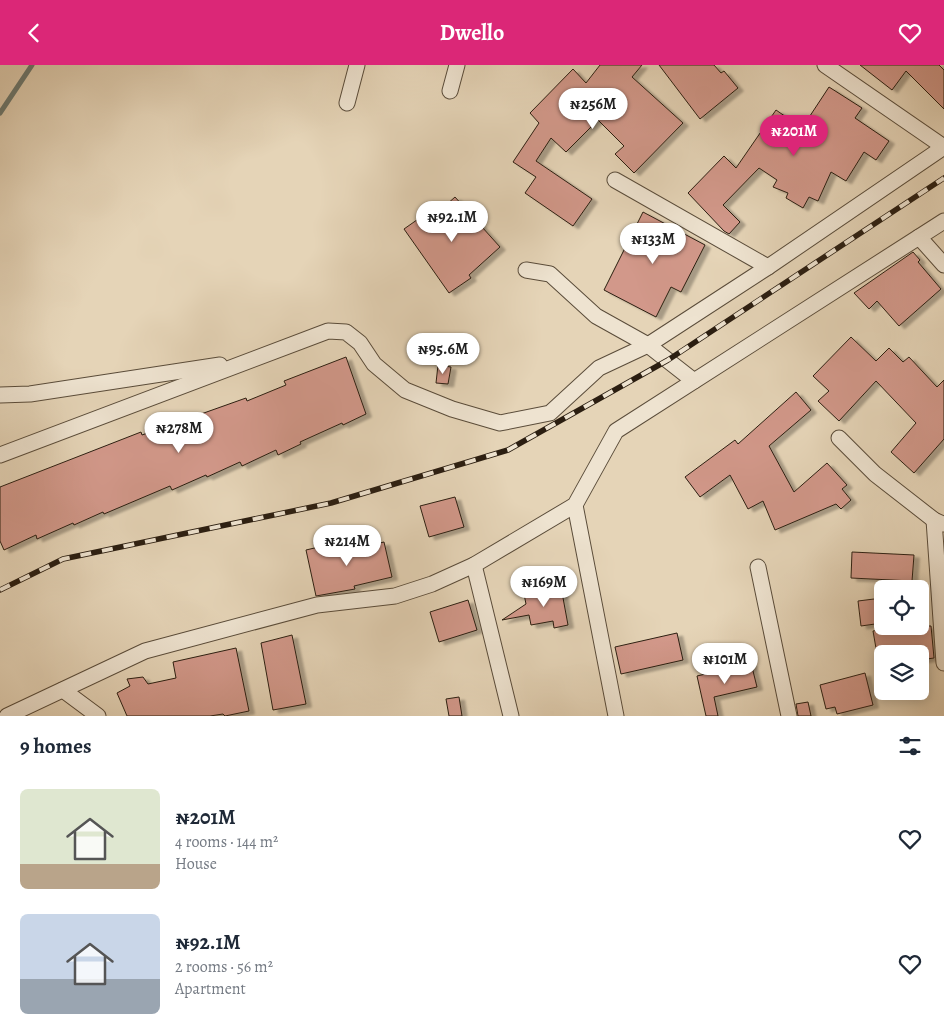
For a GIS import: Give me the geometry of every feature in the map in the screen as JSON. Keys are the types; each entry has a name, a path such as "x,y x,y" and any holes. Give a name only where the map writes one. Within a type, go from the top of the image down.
{"street":[{"path":"347,103 357,65"},
{"path":"450,91 457,65"},
{"path":"0,455 328,331 346,332 360,343 374,364 405,390 452,409 500,423 550,413 599,368 648,345 768,267 944,147 825,65"},
{"path":"615,180 768,267"},
{"path":"7,716 145,651 317,605 395,596 432,584 474,565 575,505 616,431 944,221"},
{"path":"918,237 944,265"},
{"path":"526,270 550,274 596,316 648,345 694,381"},
{"path":"0,395 30,394 249,361"},
{"path":"838,438 875,473 939,523 944,663"},
{"path":"575,505 616,716"},
{"path":"474,565 511,716"},
{"path":"758,567 789,716"},
{"path":"63,690 98,716"}],"building":[{"path":"600,65 642,65 632,77 683,123 634,173 615,154 624,146 598,120 566,152 551,138 536,161 592,199 573,226 525,193 536,177 513,162 539,123 530,113 573,69 586,83"},
{"path":"659,65 714,65 721,73 724,71 738,88 700,119"},
{"path":"860,65 939,65 944,70 944,109 906,71 892,90"},
{"path":"829,87 862,108 855,118 889,141 876,160 864,152 846,181 831,172 818,201 809,197 803,208 786,198 788,193 773,187 777,180 759,168 723,205 740,222 729,234 724,231 688,193 724,156 736,168 776,110 802,128"},
{"path":"455,197 500,247 469,275 471,278 449,293 404,229 431,210 436,214"},
{"path":"643,212 705,245 681,292 671,287 656,317 604,290"},
{"path":"913,252 920,260 918,262 941,289 899,326 877,301 869,309 854,293"},
{"path":"851,337 876,361 889,348 903,362 909,357 937,387 944,380 944,439 914,473 891,452 916,423 876,381 839,421 818,401 829,391 813,376"},
{"path":"346,357 366,414 300,442 301,444 278,455 276,450 242,466 240,462 172,490 170,486 104,514 103,512 74,525 73,523 37,539 36,535 4,550 0,541 0,487 141,432 142,435 246,398 247,401 286,385 284,381"},
{"path":"438,365 451,367 448,384 436,383"},
{"path":"796,392 811,410 769,446 794,492 827,463 847,485 842,489 851,500 841,509 836,504 775,530 763,501 748,509 730,475 700,497 685,477 735,440 738,444"},
{"path":"455,497 464,527 429,537 420,506"},
{"path":"344,541 346,551 384,542 392,577 354,586 355,589 316,596 306,550"},
{"path":"852,552 914,555 912,580 851,578"},
{"path":"561,587 568,625 554,628 553,621 531,625 529,615 502,620 526,604 524,594"},
{"path":"874,599 874,624 861,626 858,601"},
{"path":"468,600 477,630 439,642 430,612"},
{"path":"929,626 931,626 934,658 929,659 929,645 875,645 873,631 874,635 929,635"},
{"path":"677,633 683,660 621,674 615,647"},
{"path":"292,635 306,704 273,710 261,643"},
{"path":"236,648 249,711 225,716 223,714 210,716 127,716 117,693 130,686 127,679 143,677 148,684 176,678 173,662"},
{"path":"751,663 757,687 714,697 718,716 706,716 697,676"},
{"path":"865,673 873,705 837,714 835,707 826,709 820,685"},
{"path":"459,697 462,716 449,716 446,699"},
{"path":"808,702 811,716 798,716 796,704"}],"waterway":[{"path":"0,113 32,65"}],"railway":[{"path":"0,590 63,559 331,503 508,450 668,360 944,178"}]}
